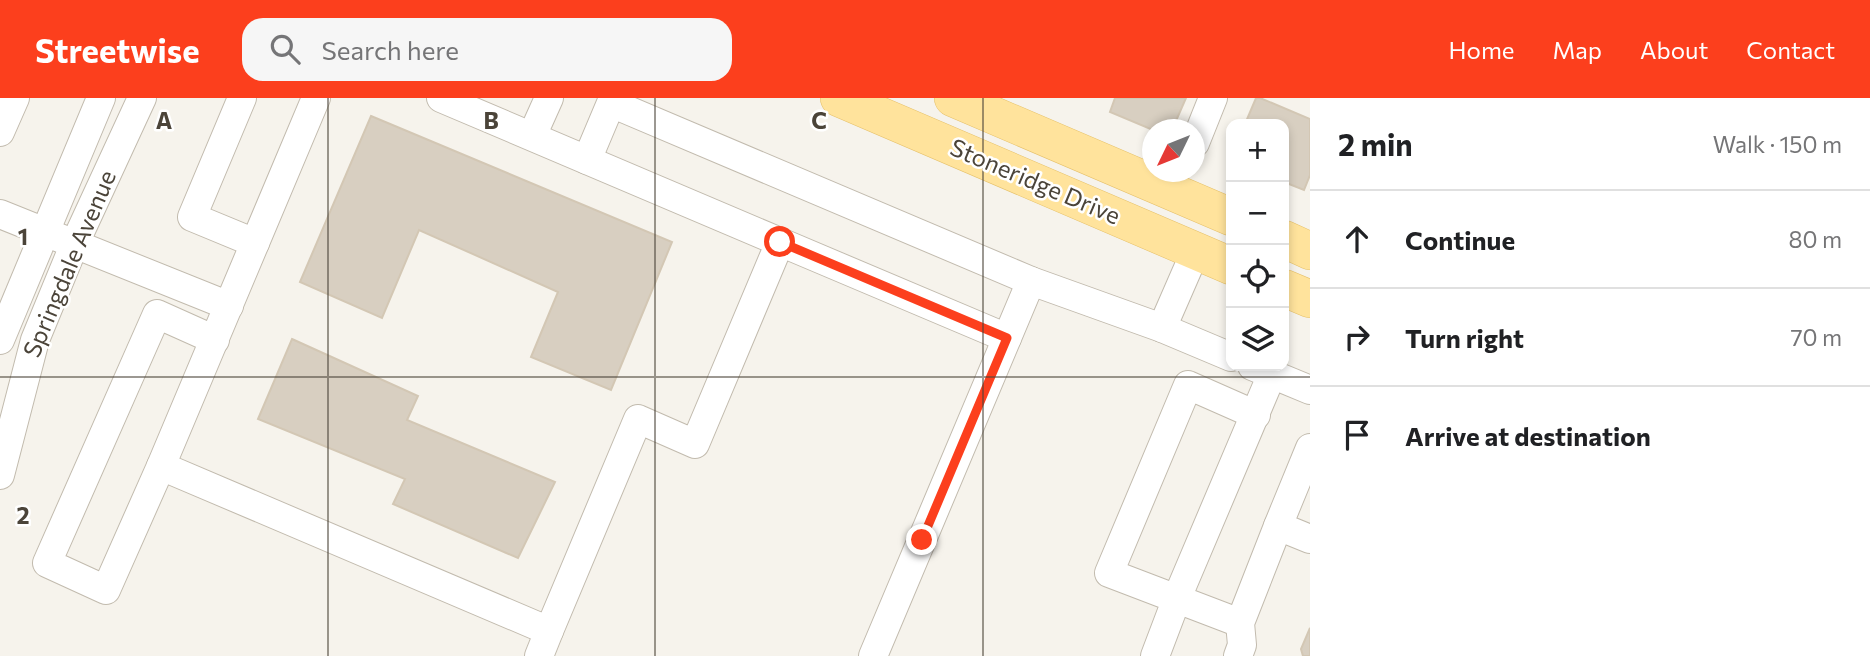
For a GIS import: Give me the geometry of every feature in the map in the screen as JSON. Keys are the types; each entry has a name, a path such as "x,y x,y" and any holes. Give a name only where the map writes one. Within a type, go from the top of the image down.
{"main road":[{"name":"Stoneridge Drive","path":"839,98 1226,264"},
{"name":"Stoneridge Drive","path":"953,98 1226,215"},
{"path":"1289,241 1310,251"},
{"path":"1289,290 1310,299"}],"street":[{"path":"0,132 15,98"},
{"name":"Springdale Avenue","path":"0,340 101,98"},
{"name":"Springdale Avenue","path":"0,475 35,340 75,243 142,98"},
{"path":"242,98 192,217 255,243"},
{"path":"215,340 158,314 47,563 106,590 215,340 316,98"},
{"path":"441,98 477,105 532,136 1007,338"},
{"path":"532,136 548,98"},
{"path":"1205,119 1213,98"},
{"path":"587,160 611,103 1031,281 1162,328 1226,355"},
{"path":"0,214 229,306"},
{"path":"161,466 544,644 638,419 695,444 780,242"},
{"path":"1162,328 1196,250"},
{"path":"873,656 1031,281"},
{"path":"1156,656 1177,598 1256,415 1262,371"},
{"path":"1264,371 1310,390"},
{"path":"1240,623 1109,573 1188,385 1256,415"},
{"path":"1238,656 1242,646 1240,623 1310,449"},
{"path":"1278,526 1310,539"}],"building":[{"path":"1115,98 1186,98 1177,119 1142,119 1142,125 1110,112"},
{"path":"1256,98 1260,98 1310,119 1310,175 1304,190 1289,184 1289,119 1247,119"},
{"path":"371,116 672,242 611,390 531,357 558,292 419,230 382,318 300,282"},
{"path":"292,339 418,396 407,420 555,482 518,558 393,504 405,479 258,419"},
{"path":"1310,628 1310,656 1303,656 1301,649"}],"route":[{"path":"780,242 1007,338 922,540"}]}
